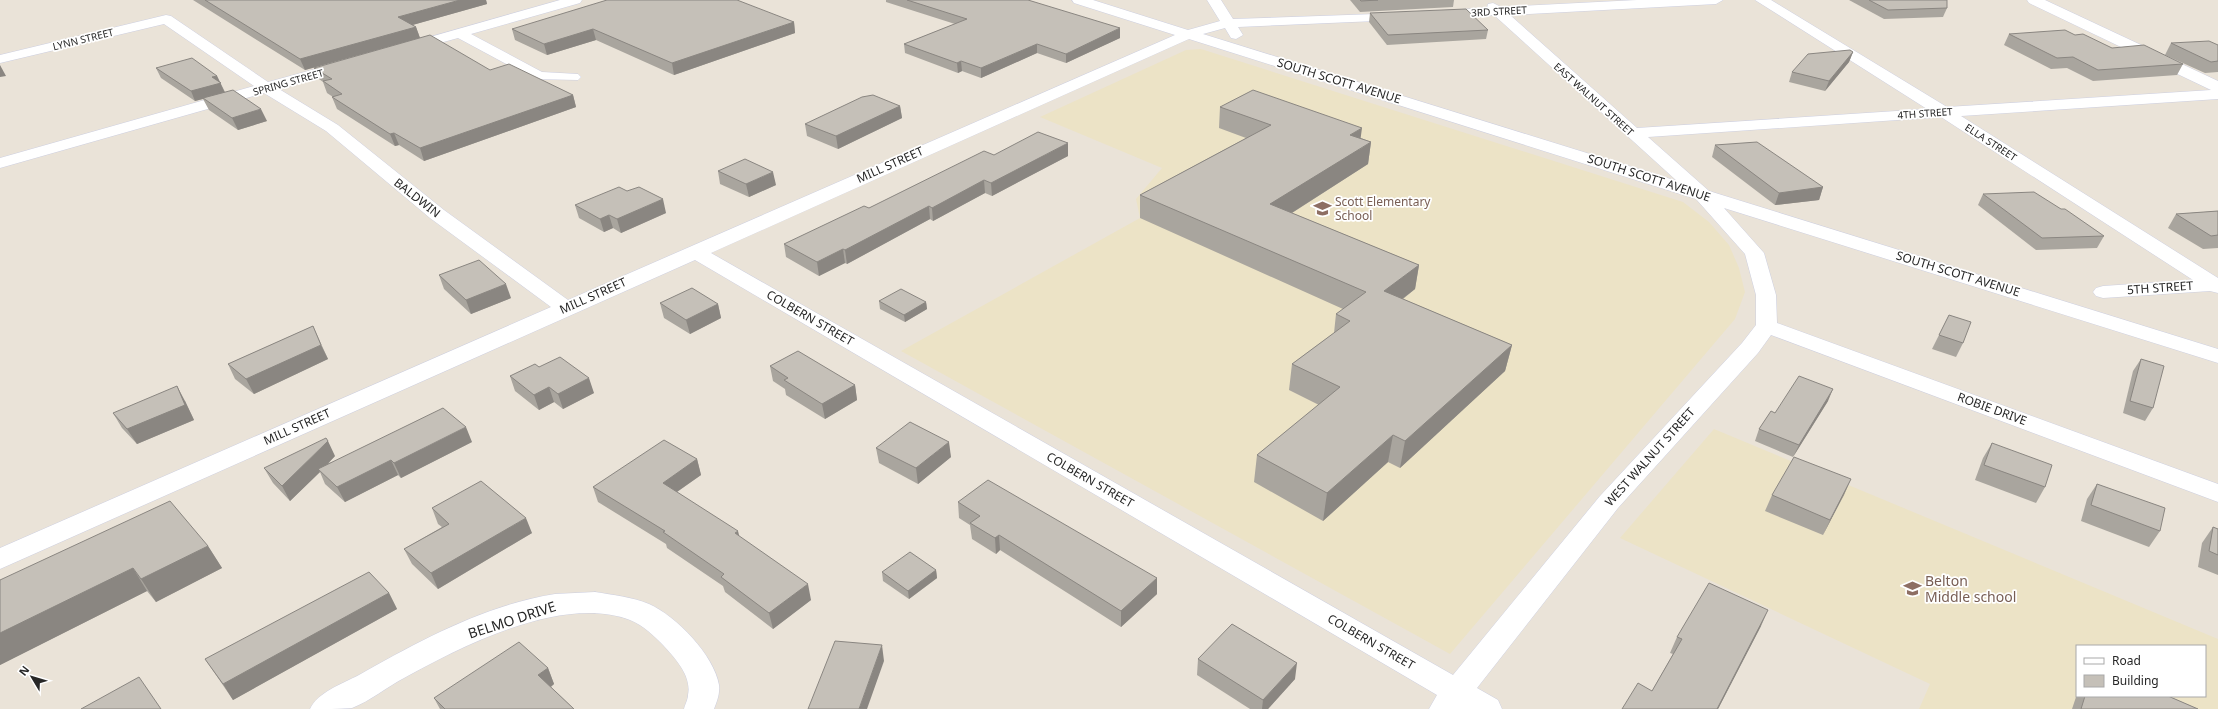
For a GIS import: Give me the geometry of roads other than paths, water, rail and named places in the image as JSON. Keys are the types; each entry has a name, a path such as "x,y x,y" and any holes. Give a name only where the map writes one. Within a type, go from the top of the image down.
{"street":[{"path":"392,52 459,33 551,3 575,0"},
{"name":"SOUTH SCOTT AVENUE","path":"1079,0 2218,356"},
{"path":"1214,0 1247,53"},
{"name":"EAST WALNUT STREET","path":"1485,0 1704,196"},
{"name":"3RD STREET","path":"1427,15 1716,0"},
{"name":"ELLA STREET","path":"1762,0 1944,112 2216,285"},
{"path":"2034,0 2218,87"},
{"path":"1188,34 1228,23 1412,15"},
{"name":"LYNN STREET","path":"0,59 166,19"},
{"name":"BALDWIN","path":"166,19 267,88 332,128 437,214 566,308"},
{"path":"459,33 539,76 573,77"},
{"name":"MILL STREET","path":"0,559 1188,34"},
{"name":"SPRING STREET","path":"0,163 356,62"},
{"name":"4TH STREET","path":"1632,133 2218,94"},
{"path":"1704,196 1754,253 1766,295 1767,326"},
{"name":"COLBERN STREET","path":"694,251 1451,701 1487,709"},
{"name":"5TH STREET","path":"2103,292 2216,285"},
{"name":"ROBIE DRIVE","path":"1767,326 2218,493"},
{"name":"WEST WALNUT STREET","path":"1451,701 1609,502 1750,348 1767,326"},
{"name":"BELMO DRIVE","path":"325,709 419,655 480,628 534,610 567,603 603,602 634,609 660,624 687,651 703,681 705,693 699,709"}],"place":[{"name":"Scott Elementary School","path":"1322,209"},
{"name":"Belton Middle school","path":"1912,589"}]}
